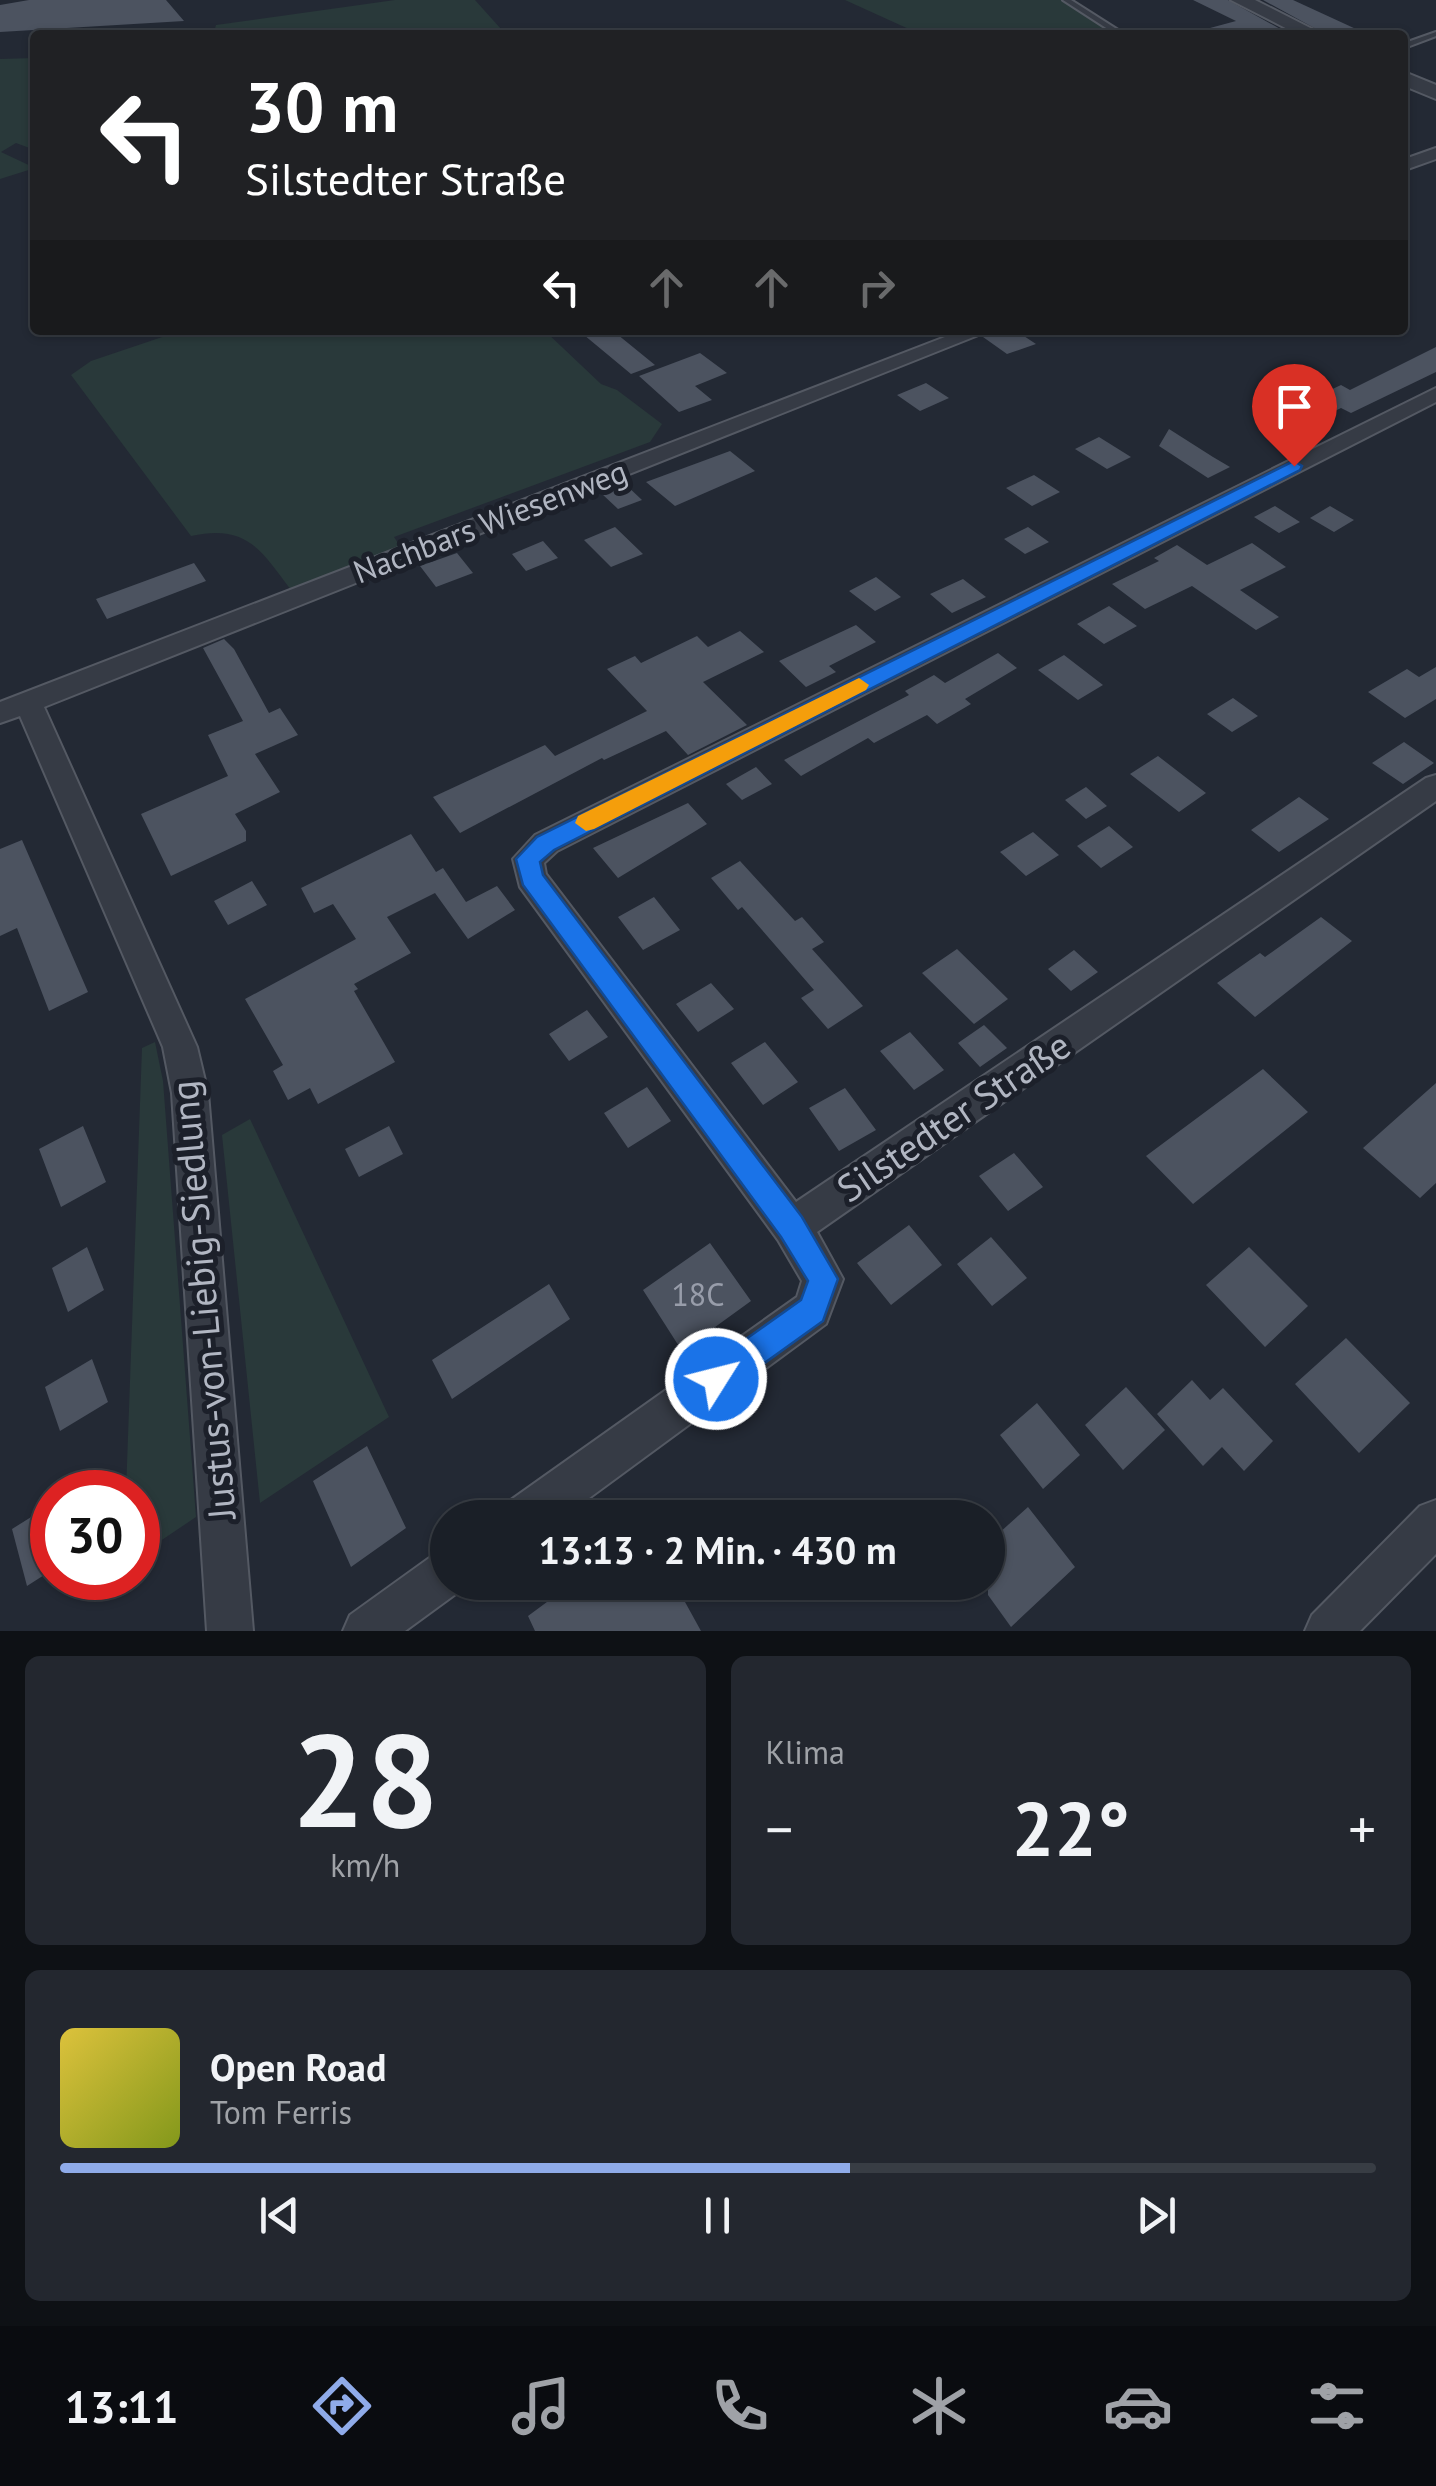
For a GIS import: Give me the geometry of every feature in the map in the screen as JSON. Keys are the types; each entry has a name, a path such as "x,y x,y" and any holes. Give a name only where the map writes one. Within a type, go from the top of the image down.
{"street":[{"path":"1240,0 1303,30"},
{"path":"1408,80 1436,93"},
{"path":"1408,164 1436,153"},
{"name":"Nachbars Wiesenweg","path":"14,707 968,335"},
{"path":"549,1500 812,1310 823,1279 792,1227 531,878 528,859 546,843 1436,394"},
{"name":"Justus-von-Liebig-Siedlung","path":"14,707 176,1037 186,1078 204,1259 230,1631"},
{"name":"Silstedter Straße","path":"792,1227 1436,786"},
{"path":"1328,1631 1436,1522"},
{"path":"366,1631 430,1585"}],"lane":[{"path":"1066,0 1114,30"},
{"path":"1408,46 1436,34"}],"shaded area":[{"path":"395,0 475,0 501,29 214,30 216,25"},
{"path":"845,0 1062,0 1115,29 1112,30 911,30"},
{"path":"30,58 30,148 16,143 1,152 30,166 30,170 0,179 0,59"},
{"path":"168,335 549,335 601,384 617,390 662,424 650,442 394,537 400,546 291,590 261,552 239,537 210,533 191,536 71,375 91,361"},
{"path":"155,1042 163,1081 196,1517 160,1541 160,1470 127,1470 142,1048"},
{"path":"250,1119 389,1417 260,1503 222,1135"}],"building":[{"path":"29,0 166,0 184,21 0,32 0,5"},
{"path":"1193,0 1228,0 1282,30 1210,30 1236,21"},
{"path":"1263,0 1293,0 1358,30 1318,30"},
{"path":"584,335 618,335 655,365 631,374"},
{"path":"1022,335 1036,344 1007,354 983,337"},
{"path":"1436,347 1436,372 1351,413 1341,408 1298,429 1275,416 1341,385 1350,390"},
{"path":"700,353 727,373 695,386 712,400 679,412 639,376"},
{"path":"926,383 949,398 920,411 897,395"},
{"path":"1169,429 1230,467 1208,478 1159,446"},
{"path":"1099,437 1131,457 1107,469 1075,449"},
{"path":"730,451 755,471 675,506 646,482"},
{"path":"1034,475 1060,492 1032,506 1006,488"},
{"path":"625,484 642,500 618,509 601,493"},
{"path":"1275,506 1300,522 1279,533 1254,517"},
{"path":"1330,506 1354,520 1334,532 1310,518"},
{"path":"615,527 643,554 611,567 584,540"},
{"path":"1028,527 1049,542 1025,554 1004,539"},
{"path":"543,541 558,558 526,571 512,554"},
{"path":"1252,543 1286,567 1240,590 1279,617 1256,630 1192,586 1145,609 1112,584 1159,561 1154,558 1177,545 1207,565"},
{"path":"457,553 473,573 436,587 420,566"},
{"path":"194,563 206,581 107,619 96,599"},
{"path":"876,577 901,597 875,611 849,591"},
{"path":"963,579 986,597 952,613 930,594"},
{"path":"1109,606 1137,626 1104,644 1077,624"},
{"path":"856,625 876,642 829,666 836,672 806,687 779,661"},
{"path":"740,631 764,652 703,682 747,725 688,755 666,731 602,758 460,833 433,797 545,745 555,756 647,711 607,669 635,656 641,663 697,636 708,647"},
{"path":"224,639 234,649 269,713 280,708 298,735 255,754 280,792 235,814 246,831 246,841 171,876 141,814 228,776 208,735 243,721 203,648"},
{"path":"998,653 1017,668 965,699 971,704 937,724 927,715 874,743 868,738 801,776 784,760 909,695 905,691 934,675 945,683"},
{"path":"1064,655 1103,685 1078,700 1038,670"},
{"path":"1436,667 1436,699 1405,718 1368,692 1407,669 1419,677"},
{"path":"1233,698 1258,716 1232,732 1207,714"},
{"path":"1404,742 1434,763 1403,784 1372,763"},
{"path":"1158,756 1206,793 1179,812 1130,774"},
{"path":"756,767 772,784 742,800 726,784"},
{"path":"1086,787 1107,806 1086,819 1065,800"},
{"path":"1299,797 1329,819 1279,852 1251,830"},
{"path":"688,803 707,824 618,878 593,848"},
{"path":"1109,826 1133,847 1101,868 1077,846"},
{"path":"1033,832 1059,855 1026,876 1000,852"},
{"path":"411,834 436,872 443,868 466,902 497,886 515,910 468,939 435,893 387,917 411,953 354,984 358,989 354,991 395,1062 318,1104 310,1088 288,1100 273,1071 283,1065 245,999 356,939 333,904 314,913 301,888"},
{"path":"22,840 88,992 49,1011 17,928 0,936 0,849"},
{"path":"740,861 795,921 802,917 824,942 812,949 863,1006 828,1029 801,998 814,990 742,907 738,910 711,878"},
{"path":"252,881 267,905 228,925 214,901"},
{"path":"654,897 680,930 643,950 618,917"},
{"path":"1321,917 1352,941 1255,1017 1217,983 1260,953 1265,957"},
{"path":"957,949 1008,999 974,1024 922,973"},
{"path":"1074,950 1098,972 1071,991 1048,969"},
{"path":"711,983 734,1009 698,1032 676,1004"},
{"path":"587,1010 608,1037 569,1061 549,1034"},
{"path":"984,1025 1007,1048 980,1067 958,1043"},
{"path":"910,1032 944,1070 914,1090 880,1051"},
{"path":"765,1042 798,1082 763,1105 731,1063"},
{"path":"1263,1069 1308,1112 1193,1204 1146,1156"},
{"path":"1436,1083 1436,1183 1420,1198 1363,1148"},
{"path":"647,1087 671,1121 628,1148 604,1113"},
{"path":"845,1088 876,1130 839,1151 809,1108"},
{"path":"83,1126 106,1182 61,1207 39,1149"},
{"path":"389,1126 403,1154 359,1177 345,1149"},
{"path":"1014,1153 1043,1187 1008,1211 979,1176"},
{"path":"909,1225 942,1265 891,1305 857,1263"},
{"path":"991,1237 1027,1278 992,1306 957,1264"},
{"path":"710,1243 751,1301 682,1351 643,1290"},
{"path":"87,1247 104,1290 68,1312 52,1268"},
{"path":"1249,1247 1308,1306 1265,1347 1206,1285"},
{"path":"549,1284 570,1319 452,1399 432,1360"},
{"path":"1346,1338 1410,1403 1359,1453 1295,1384"},
{"path":"92,1359 108,1402 60,1431 45,1387"},
{"path":"1192,1380 1210,1400 1223,1388 1273,1441 1244,1471 1222,1447 1203,1466 1157,1414"},
{"path":"1126,1387 1165,1430 1123,1470 1085,1425"},
{"path":"1037,1403 1080,1455 1043,1489 1000,1435"},
{"path":"367,1446 406,1528 351,1567 313,1481"},
{"path":"1028,1507 1075,1567 1011,1627 992,1600 1005,1600 1005,1528"},
{"path":"30,1518 27,1586 12,1529"},
{"path":"550,1600 684,1600 701,1631 535,1631 528,1616"}],"slow traffic":[{"path":"586,823 859,685"}],"route":[{"path":"716,1379 812,1310 823,1279 792,1227 531,878 528,859 546,843 1294,466"}]}
